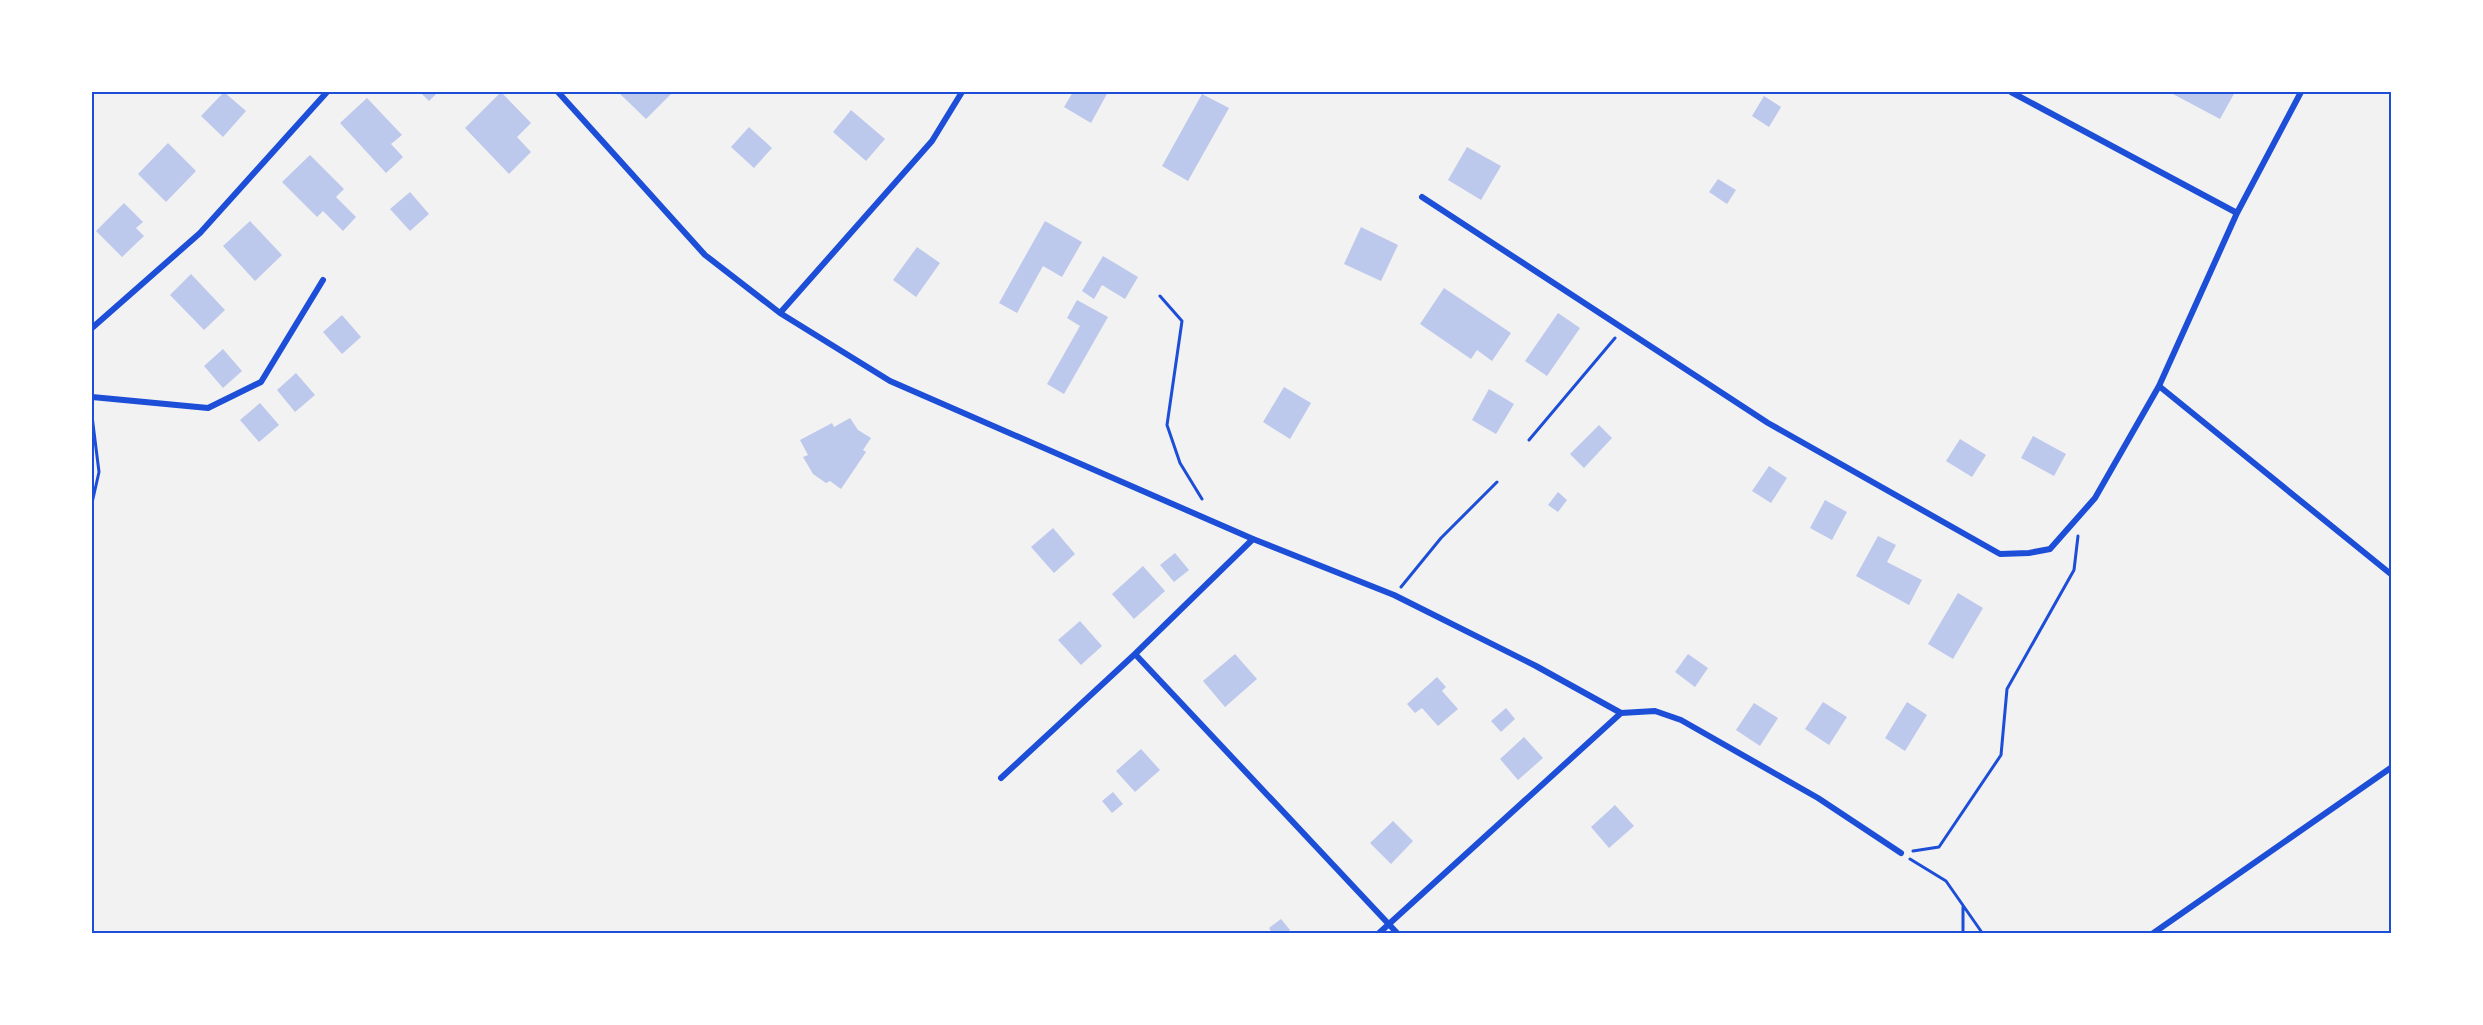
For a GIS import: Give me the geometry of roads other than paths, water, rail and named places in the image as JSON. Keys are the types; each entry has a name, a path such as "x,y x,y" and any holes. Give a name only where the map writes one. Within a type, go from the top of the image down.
{"street":[{"path":"92,328 201,233 327,92"},
{"path":"558,92 705,255 780,313 890,381 1253,539 1394,595 1536,666 1621,713 1655,711 1681,720 1818,798 1901,853"},
{"path":"780,313 932,141 962,92"},
{"path":"2011,92 2237,213"},
{"path":"1422,197 1622,330 1768,423 2000,554 2030,554 2050,549 2095,498 2159,386 2237,213 2301,92"},
{"path":"92,397 208,408 261,382 323,280"},
{"path":"2159,386 2391,575"},
{"path":"1001,778 1135,654 1253,539"},
{"path":"1135,654 1398,933"},
{"path":"1377,933 1621,713"},
{"path":"2152,933 2391,767"}]}
